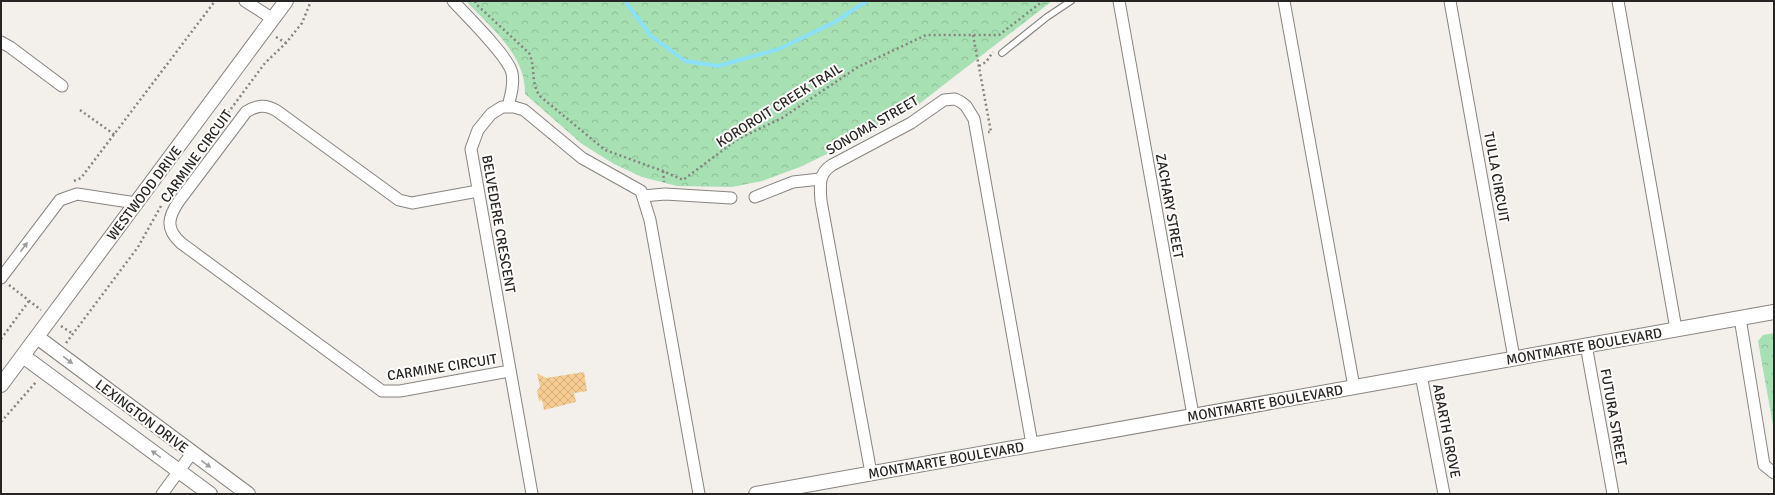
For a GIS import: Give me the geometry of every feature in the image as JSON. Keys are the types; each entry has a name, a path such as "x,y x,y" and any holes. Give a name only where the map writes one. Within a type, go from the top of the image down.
{"street":[{"path":"246,1 273,19"},
{"name":"WESTWOOD DRIVE","path":"1,385 286,1"},
{"path":"453,1 504,58 512,71 513,85 508,106 524,110 582,158 613,177 638,189 643,196 650,220 699,494"},
{"name":"ZACHARY STREET","path":"1119,1 1193,415"},
{"path":"1284,1 1354,387"},
{"name":"TULLA CIRCUIT","path":"1450,1 1514,358"},
{"path":"1618,1 1676,330"},
{"path":"1,42 10,47 62,86"},
{"name":"SONOMA STREET","path":"820,178 832,165 911,123 944,100 955,99 966,106 974,120 1032,444"},
{"name":"CARMINE CIRCUIT","path":"478,191 412,203 398,200 277,111 271,108 258,106 246,112 176,205 170,222 174,237 181,243 382,391 400,391 510,371"},
{"name":"BELVEDERE CRESCENT","path":"508,106 502,107 491,114 478,130 472,142 472,158 532,494"},
{"path":"755,197 793,182 820,178 821,201 871,474"},
{"path":"1,278 60,200 77,194 136,203"},
{"path":"643,196 665,194 731,198"},
{"name":"MONTMARTE BOULEVARD","path":"764,493 1774,312"},
{"path":"1740,318 1764,465 1774,473"},
{"name":"LEXINGTON DRIVE","path":"37,337 248,494"},
{"name":"FUTURA STREET","path":"1586,346 1613,494"},
{"name":"LEXINGTON DRIVE","path":"23,356 210,494"},
{"name":"ABARTH GROVE","path":"1420,375 1444,494"},
{"path":"162,494 192,453"}],"lane":[{"path":"1002,53 1071,1"}],"path":[{"path":"68,184 81,178 215,1"},
{"name":"KOROROIT CREEK TRAIL","path":"475,1 476,4 529,53 532,59 535,88 541,97 605,150 683,180 738,139 782,118 858,67 926,35 999,35 1043,1"},
{"path":"973,35 991,132 976,134"},
{"path":"979,66 986,62 995,50 1002,53"},
{"path":"80,110 115,135"},
{"path":"1,278 73,334"},
{"path":"1,339 29,301"},
{"path":"1,422 44,372"}],"green space":[{"path":"466,1 1052,1 910,111 866,135 800,167 762,181 732,187 677,186 642,177 614,164 582,144 525,94 524,80 520,67 513,55 496,32"},
{"path":"1774,333 1774,431 1758,341 1763,335"}],"building":[{"path":"584,372 587,391 574,393 576,402 544,410 542,400 539,401 537,391 540,387 537,373 546,378"}],"waterway":[{"path":"625,1 651,36 685,61 718,66 779,49 833,23 867,1"}]}
